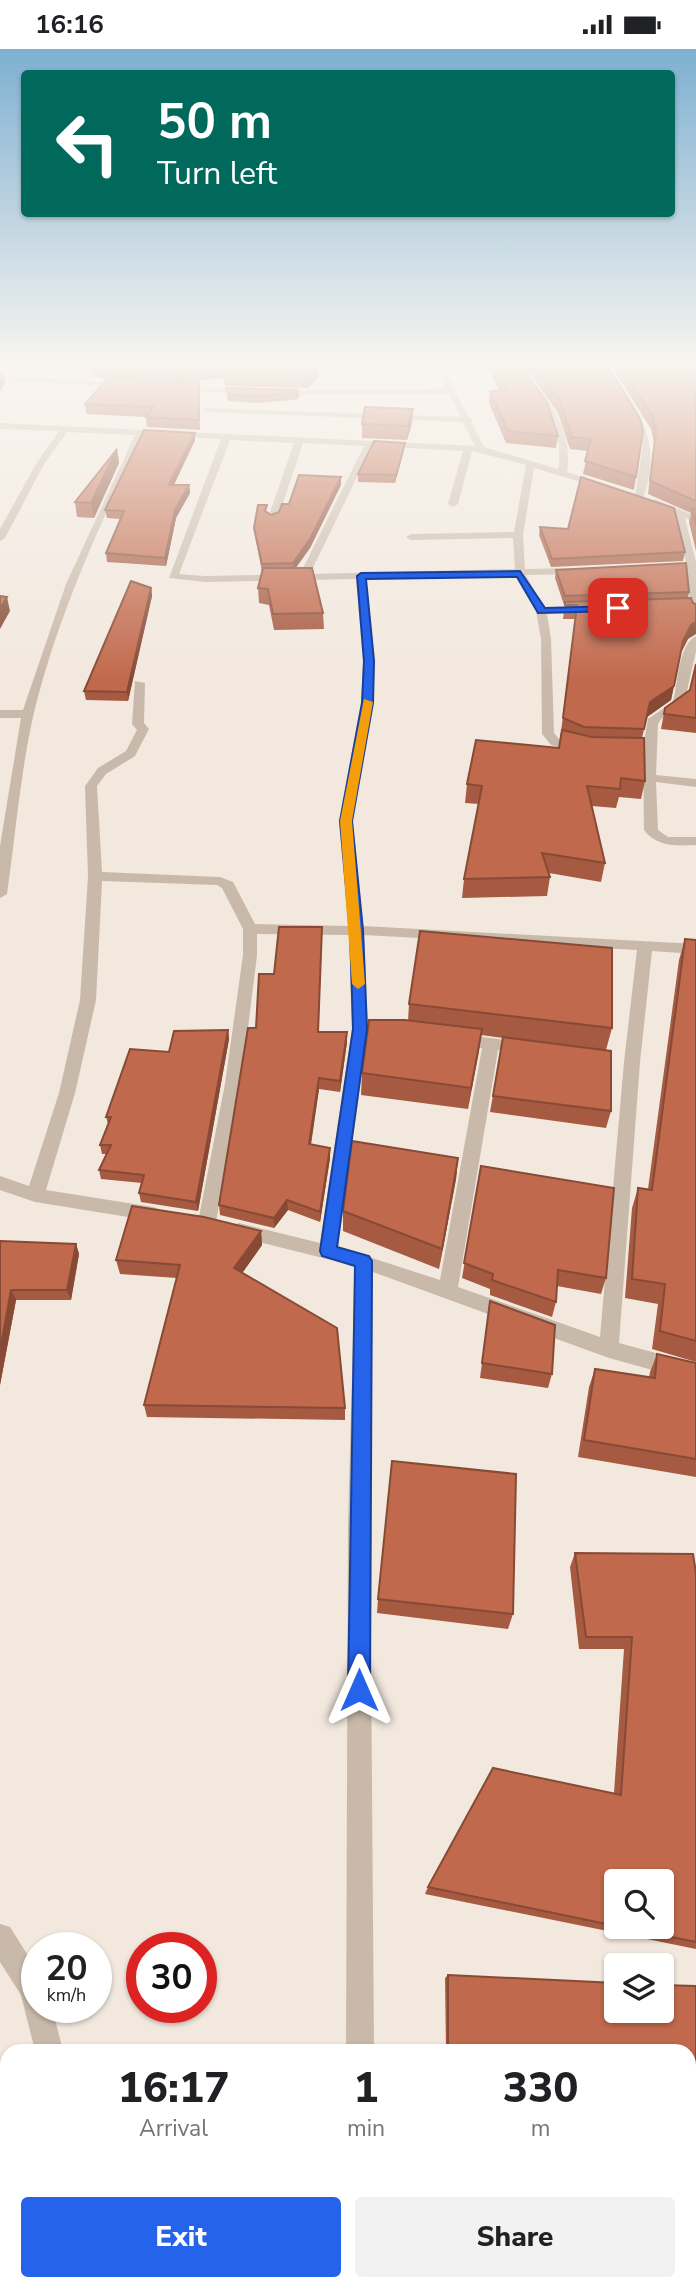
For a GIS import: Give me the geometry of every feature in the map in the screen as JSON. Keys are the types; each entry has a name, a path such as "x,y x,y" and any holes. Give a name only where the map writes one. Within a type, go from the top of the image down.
{"street":[{"path":"0,538 37,470"},
{"path":"0,894 37,680 64,604 124,470"},
{"path":"214,470 173,576 205,579 586,571"},
{"path":"273,518 289,470"},
{"path":"304,576 356,470"},
{"path":"453,504 462,470"},
{"path":"529,470 518,535 520,574 541,611 546,639 548,734 555,742 568,747 595,748"},
{"path":"546,470 614,489"},
{"path":"562,474 564,470"},
{"path":"640,497 644,470"},
{"path":"627,493 696,519"},
{"path":"679,512 692,566 695,611 681,606"},
{"path":"411,537 518,535"},
{"path":"652,568 692,566"},
{"path":"328,1251 367,1030 346,821 368,703 369,661 361,576"},
{"path":"541,611 597,609"},
{"path":"696,639 689,649 687,679 678,704 662,710 651,722 649,750 651,830 655,837 668,841 696,841"},
{"path":"35,1195 67,1093 88,1000 95,876 91,786 102,771 131,753 143,729 138,724 139,683"},
{"path":"673,707 696,710"},
{"path":"0,714 29,714"},
{"path":"609,748 649,750"},
{"path":"650,778 696,783"},
{"path":"95,876 220,881 228,885 250,929 250,955 233,1084 201,1221 363,1261 609,1349 696,1373"},
{"path":"250,929 356,930 696,949"},
{"path":"609,1349 625,1061 645,945"},
{"path":"439,1037 542,1050"},
{"path":"447,1293 491,1043"},
{"path":"0,1183 35,1195 167,1216"},
{"path":"360,2044 359,1523 363,1261"},
{"path":"0,1937 21,1970"},
{"path":"42,2023 47,2044"}],"building":[{"path":"101,470 107,470 91,503 75,502"},
{"path":"125,470 177,470 169,485 189,485 175,510 165,558 106,553 124,511 105,510"},
{"path":"360,470 398,470 396,475 358,474"},
{"path":"612,470 637,470 636,477"},
{"path":"651,470 696,470 696,501 650,481"},
{"path":"299,475 341,477 310,539 293,563 262,564 254,528 258,505 267,505 265,511 271,515 279,512 282,504 289,504"},
{"path":"581,477 674,508 685,552 552,559 540,527 568,529"},
{"path":"692,509 696,510 696,526"},
{"path":"686,563 689,592 565,596 556,570"},
{"path":"263,568 312,568 323,613 273,614 268,589 258,588"},
{"path":"131,581 151,588 127,692 84,691"},
{"path":"0,596 7,597 0,609"},
{"path":"691,598 696,604 696,622 691,625 683,641 674,686 650,702 644,729 584,727 563,718 577,605 565,605 565,602"},
{"path":"696,664 696,718 664,714 665,708 690,690"},
{"path":"562,730 592,737 644,738 645,781 621,778 620,789 587,786 605,863 542,853 550,877 464,879 482,786 467,784 476,740 559,748"},
{"path":"279,927 322,927 318,1032 347,1032 340,1081 319,1078 309,1144 330,1148 320,1212 287,1200 274,1218 219,1205 248,1028 256,1028 259,974 274,974"},
{"path":"420,931 612,948 612,1028 409,1004"},
{"path":"685,939 696,940 696,1341 660,1331 665,1284 632,1279 638,1188 652,1190"},
{"path":"369,1020 405,1020 482,1029 471,1088 362,1073"},
{"path":"228,1030 196,1202 139,1193 144,1175 99,1170 111,1145 100,1145 111,1117 106,1117 130,1049 169,1052 174,1031"},
{"path":"503,1037 611,1051 611,1111 493,1096"},
{"path":"352,1141 458,1158 442,1249 343,1211"},
{"path":"481,1166 614,1188 606,1278 558,1270 556,1302 492,1280 493,1274 464,1263"},
{"path":"132,1206 204,1217 261,1231 234,1268 337,1328 345,1408 144,1405 180,1265 116,1260"},
{"path":"0,1241 76,1244 67,1290 11,1290 0,1351"},
{"path":"490,1301 555,1325 552,1374 482,1363"},
{"path":"657,1354 696,1363 696,1459 584,1440 595,1369 655,1378"},
{"path":"392,1461 516,1474 513,1614 378,1599"},
{"path":"575,1553 693,1554 696,1573 696,1942 674,1938 674,1869 604,1869 604,1924 428,1887 493,1768 621,1795 632,1637 586,1637"},
{"path":"448,1975 604,1982 604,2023 674,2023 674,1985 696,1986 696,2044 448,2044"}],"slow traffic":[{"path":"358,984 346,821 368,702"}],"route":[{"path":"359,1690 363,1261 328,1251 360,1029 356,930 346,821 368,703 369,661 361,576 520,574 541,611 618,608"}]}
